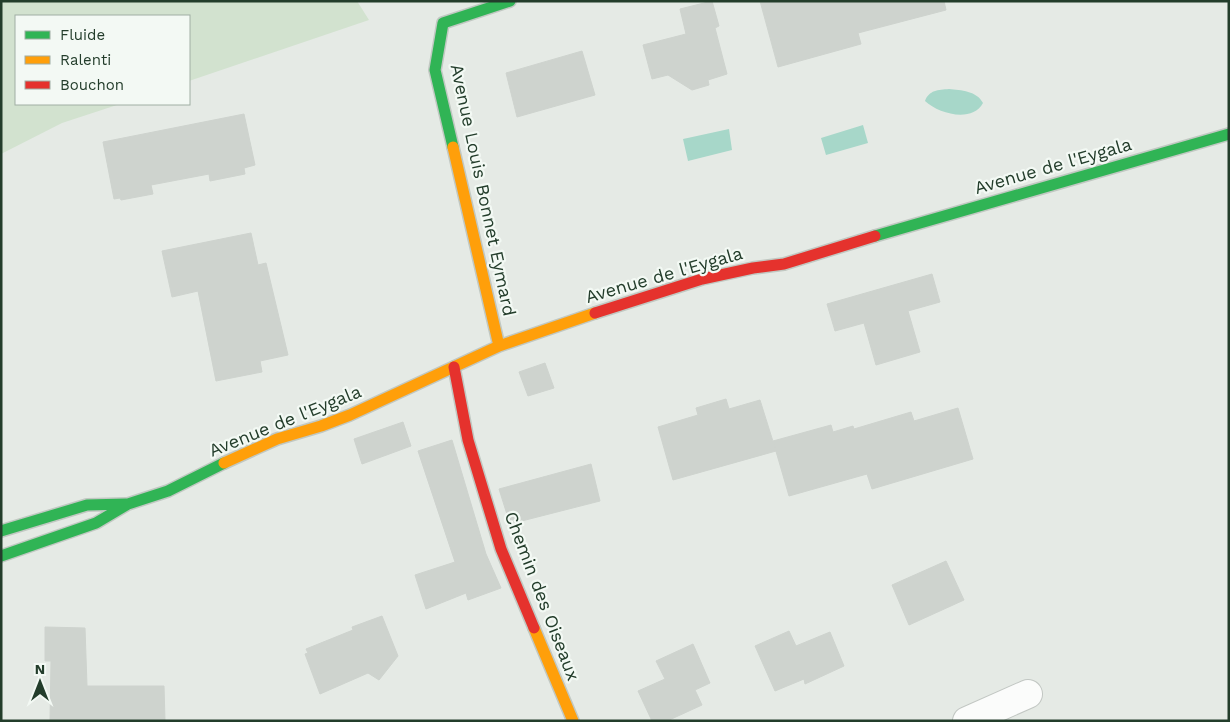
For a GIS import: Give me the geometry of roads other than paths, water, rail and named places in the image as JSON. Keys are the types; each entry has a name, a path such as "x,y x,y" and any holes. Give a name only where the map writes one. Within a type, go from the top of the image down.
{"street":[{"name":"Avenue Louis Bonnet Eymard","path":"498,346 435,70 443,23 510,1"},
{"name":"Avenue de l'Eygala","path":"1,556 96,522 128,504 168,491 248,451 277,439 322,426 350,415 498,346 702,279 752,268 784,264 927,220 1229,134"},
{"name":"Chemin des Oiseaux","path":"454,367 468,440 501,549 573,721"},
{"name":"Avenue de l'Eygala","path":"1,531 87,505 128,504"},
{"path":"967,721 1028,694"}]}
